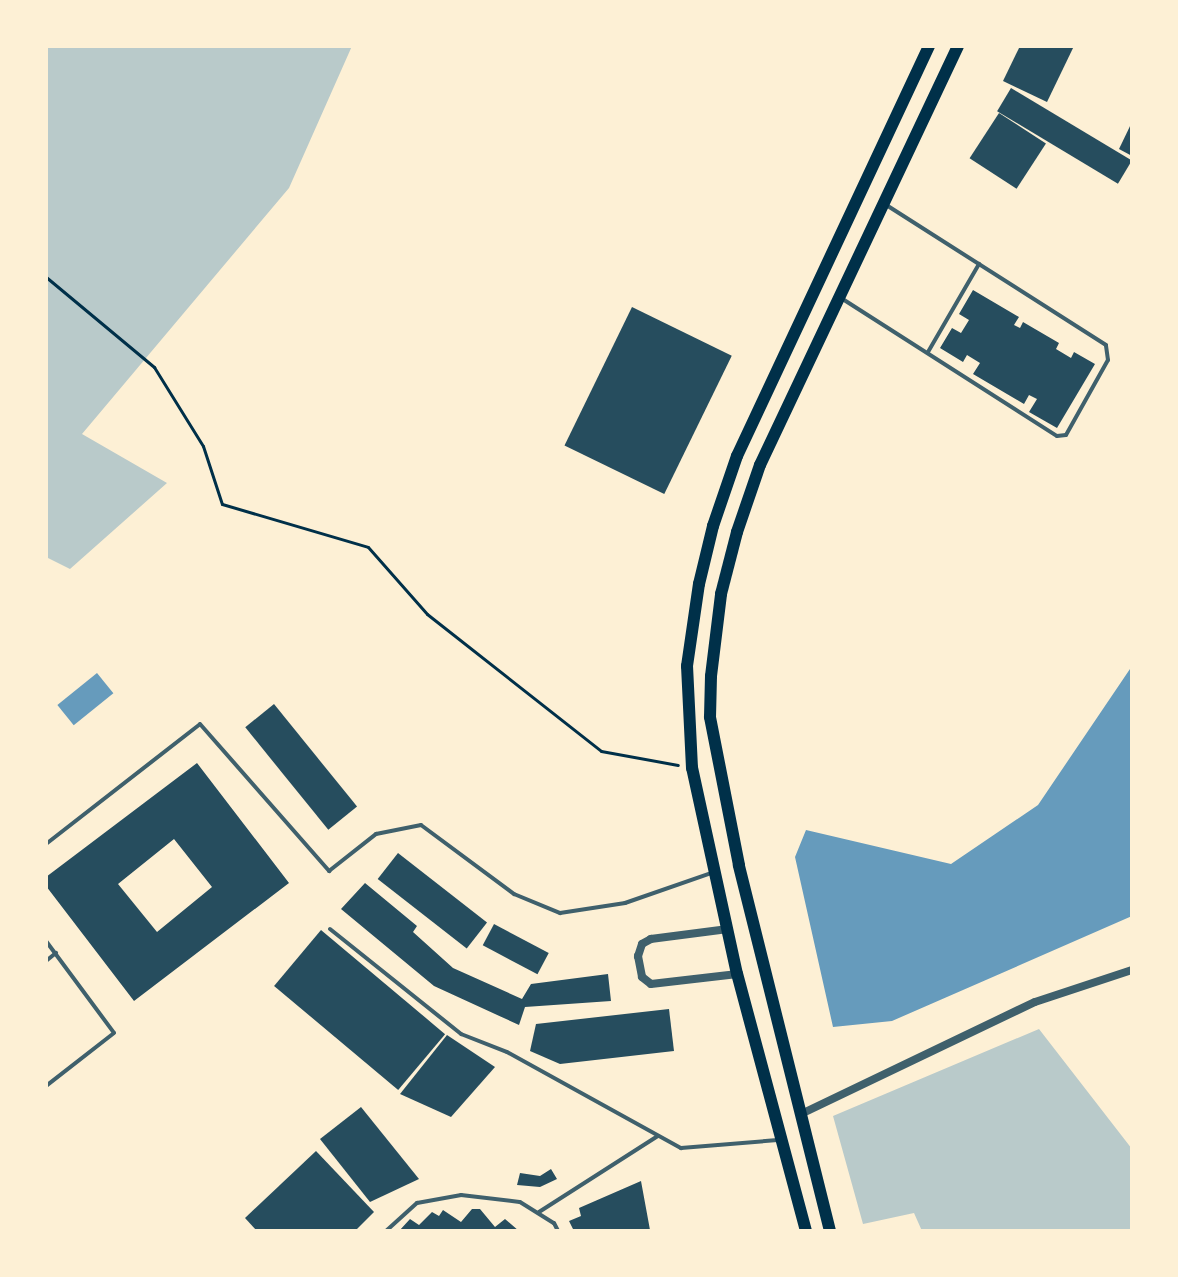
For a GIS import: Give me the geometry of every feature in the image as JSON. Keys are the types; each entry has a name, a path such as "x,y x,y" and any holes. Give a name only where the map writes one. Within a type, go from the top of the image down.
{"main road":[{"path":"806,1231 737,974 692,768 687,666 699,584 713,526 737,456 929,46"},
{"path":"830,1231 739,865 710,717 711,676 721,594 737,532 760,465 958,46"},
{"path":"893,124 917,133"},
{"path":"714,872 739,865"}],"street":[{"path":"728,929 651,939 642,944 638,956 642,977 651,984 737,974"},
{"path":"801,1114 1035,1002 1132,970"}],"lane":[{"path":"839,297 1057,436 1066,435 1108,360 1106,345 884,203"},
{"path":"928,353 979,264"},
{"path":"46,844 200,724 329,871 376,834 421,825 514,894 560,913 625,903 714,872"},
{"path":"330,929 461,1034 507,1052 681,1148 780,1140"},
{"path":"46,941 114,1033 46,1086"},
{"path":"46,961 56,953"},
{"path":"538,1213 658,1136"},
{"path":"386,1231 417,1203 461,1195 520,1202 554,1223 558,1231"}],"path":[{"path":"46,277 154,367 203,446 222,504 368,547 427,614 601,751 692,768"}],"shaded area":[{"path":"46,46 352,46 289,188 82,434 167,483 70,569 46,557"},
{"path":"1039,1029 1132,1149 1132,1231 922,1231 914,1213 863,1224 833,1116"}],"water":[{"path":"1132,666 1132,916 892,1021 833,1027 795,857 806,830 951,864 1038,805"},
{"path":"97,673 113,693 74,725 57,705"}],"building":[{"path":"1020,46 1074,46 1047,102 1003,81"},
{"path":"1011,88 1132,161 1118,184 997,111"},
{"path":"999,113 1046,143 1017,189 970,158"},
{"path":"1132,122 1132,156 1119,149"},
{"path":"973,290 1019,317 1014,325 1020,328 1023,322 1059,343 1056,349 1071,358 1074,352 1095,364 1057,428 1029,412 1037,399 1029,395 1024,404 973,374 980,363 967,355 963,362 940,348 952,328 961,333 969,320 959,314"},
{"path":"632,307 732,356 664,494 564,445"},
{"path":"274,704 357,807 328,830 245,727"},
{"path":"197,763 289,883 134,1001 46,886 46,877","holes":["174,839 212,887 157,932 118,884"]},
{"path":"398,853 487,923 467,949 378,879"},
{"path":"365,883 417,926 413,932 453,968 522,999 531,984 608,974 611,1001 525,1007 519,1025 434,986 341,909"},
{"path":"494,924 549,953 537,974 483,945"},
{"path":"321,930 445,1034 398,1090 274,986"},
{"path":"669,1009 674,1051 560,1064 530,1051 536,1024"},
{"path":"447,1035 495,1067 451,1117 400,1094"},
{"path":"361,1107 419,1179 370,1202 320,1139"},
{"path":"316,1151 374,1212 355,1231 257,1231 245,1218"},
{"path":"551,1169 557,1179 540,1187 517,1185 520,1173 540,1176"},
{"path":"641,1181 650,1230 574,1231 569,1221 581,1216 579,1208"},
{"path":"472,1209 480,1209 495,1227 505,1219 519,1231 399,1231 410,1219 419,1225 432,1212 439,1216 443,1210 461,1222"}]}
